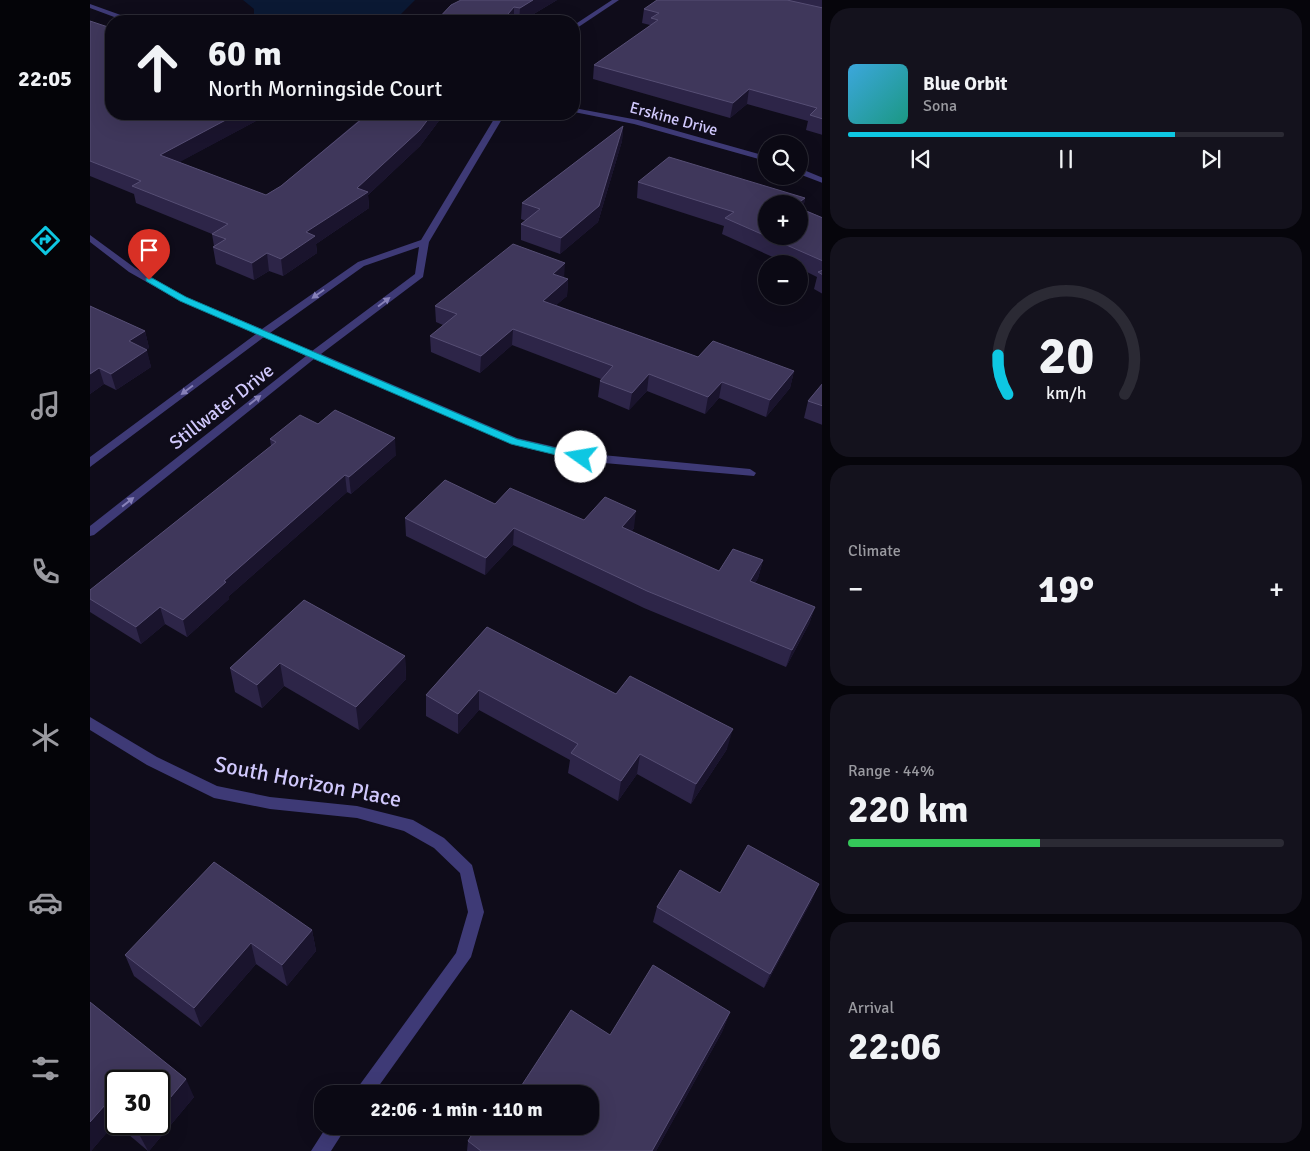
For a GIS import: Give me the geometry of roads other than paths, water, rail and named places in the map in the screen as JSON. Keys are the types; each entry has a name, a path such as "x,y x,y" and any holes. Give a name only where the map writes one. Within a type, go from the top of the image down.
{"street":[{"path":"580,24 616,0"},
{"path":"90,6 114,15"},
{"name":"Erskine Drive","path":"580,111 635,122 758,157"},
{"name":"Stillwater Drive","path":"90,532 313,355 420,275 424,242 497,120"},
{"path":"808,174 822,181"},
{"path":"90,238 132,270 183,299 514,441 581,457 750,473"},
{"name":"Stillwater Drive","path":"90,463 263,333 361,264 424,242"},
{"name":"South Horizon Place","path":"90,723 152,761 214,792 270,803 357,812 408,825 439,843 467,870 476,912 463,957 369,1085"},
{"path":"320,1151 332,1135"}],"water":[{"path":"243,0 415,0 400,15 254,15 254,9"}]}
